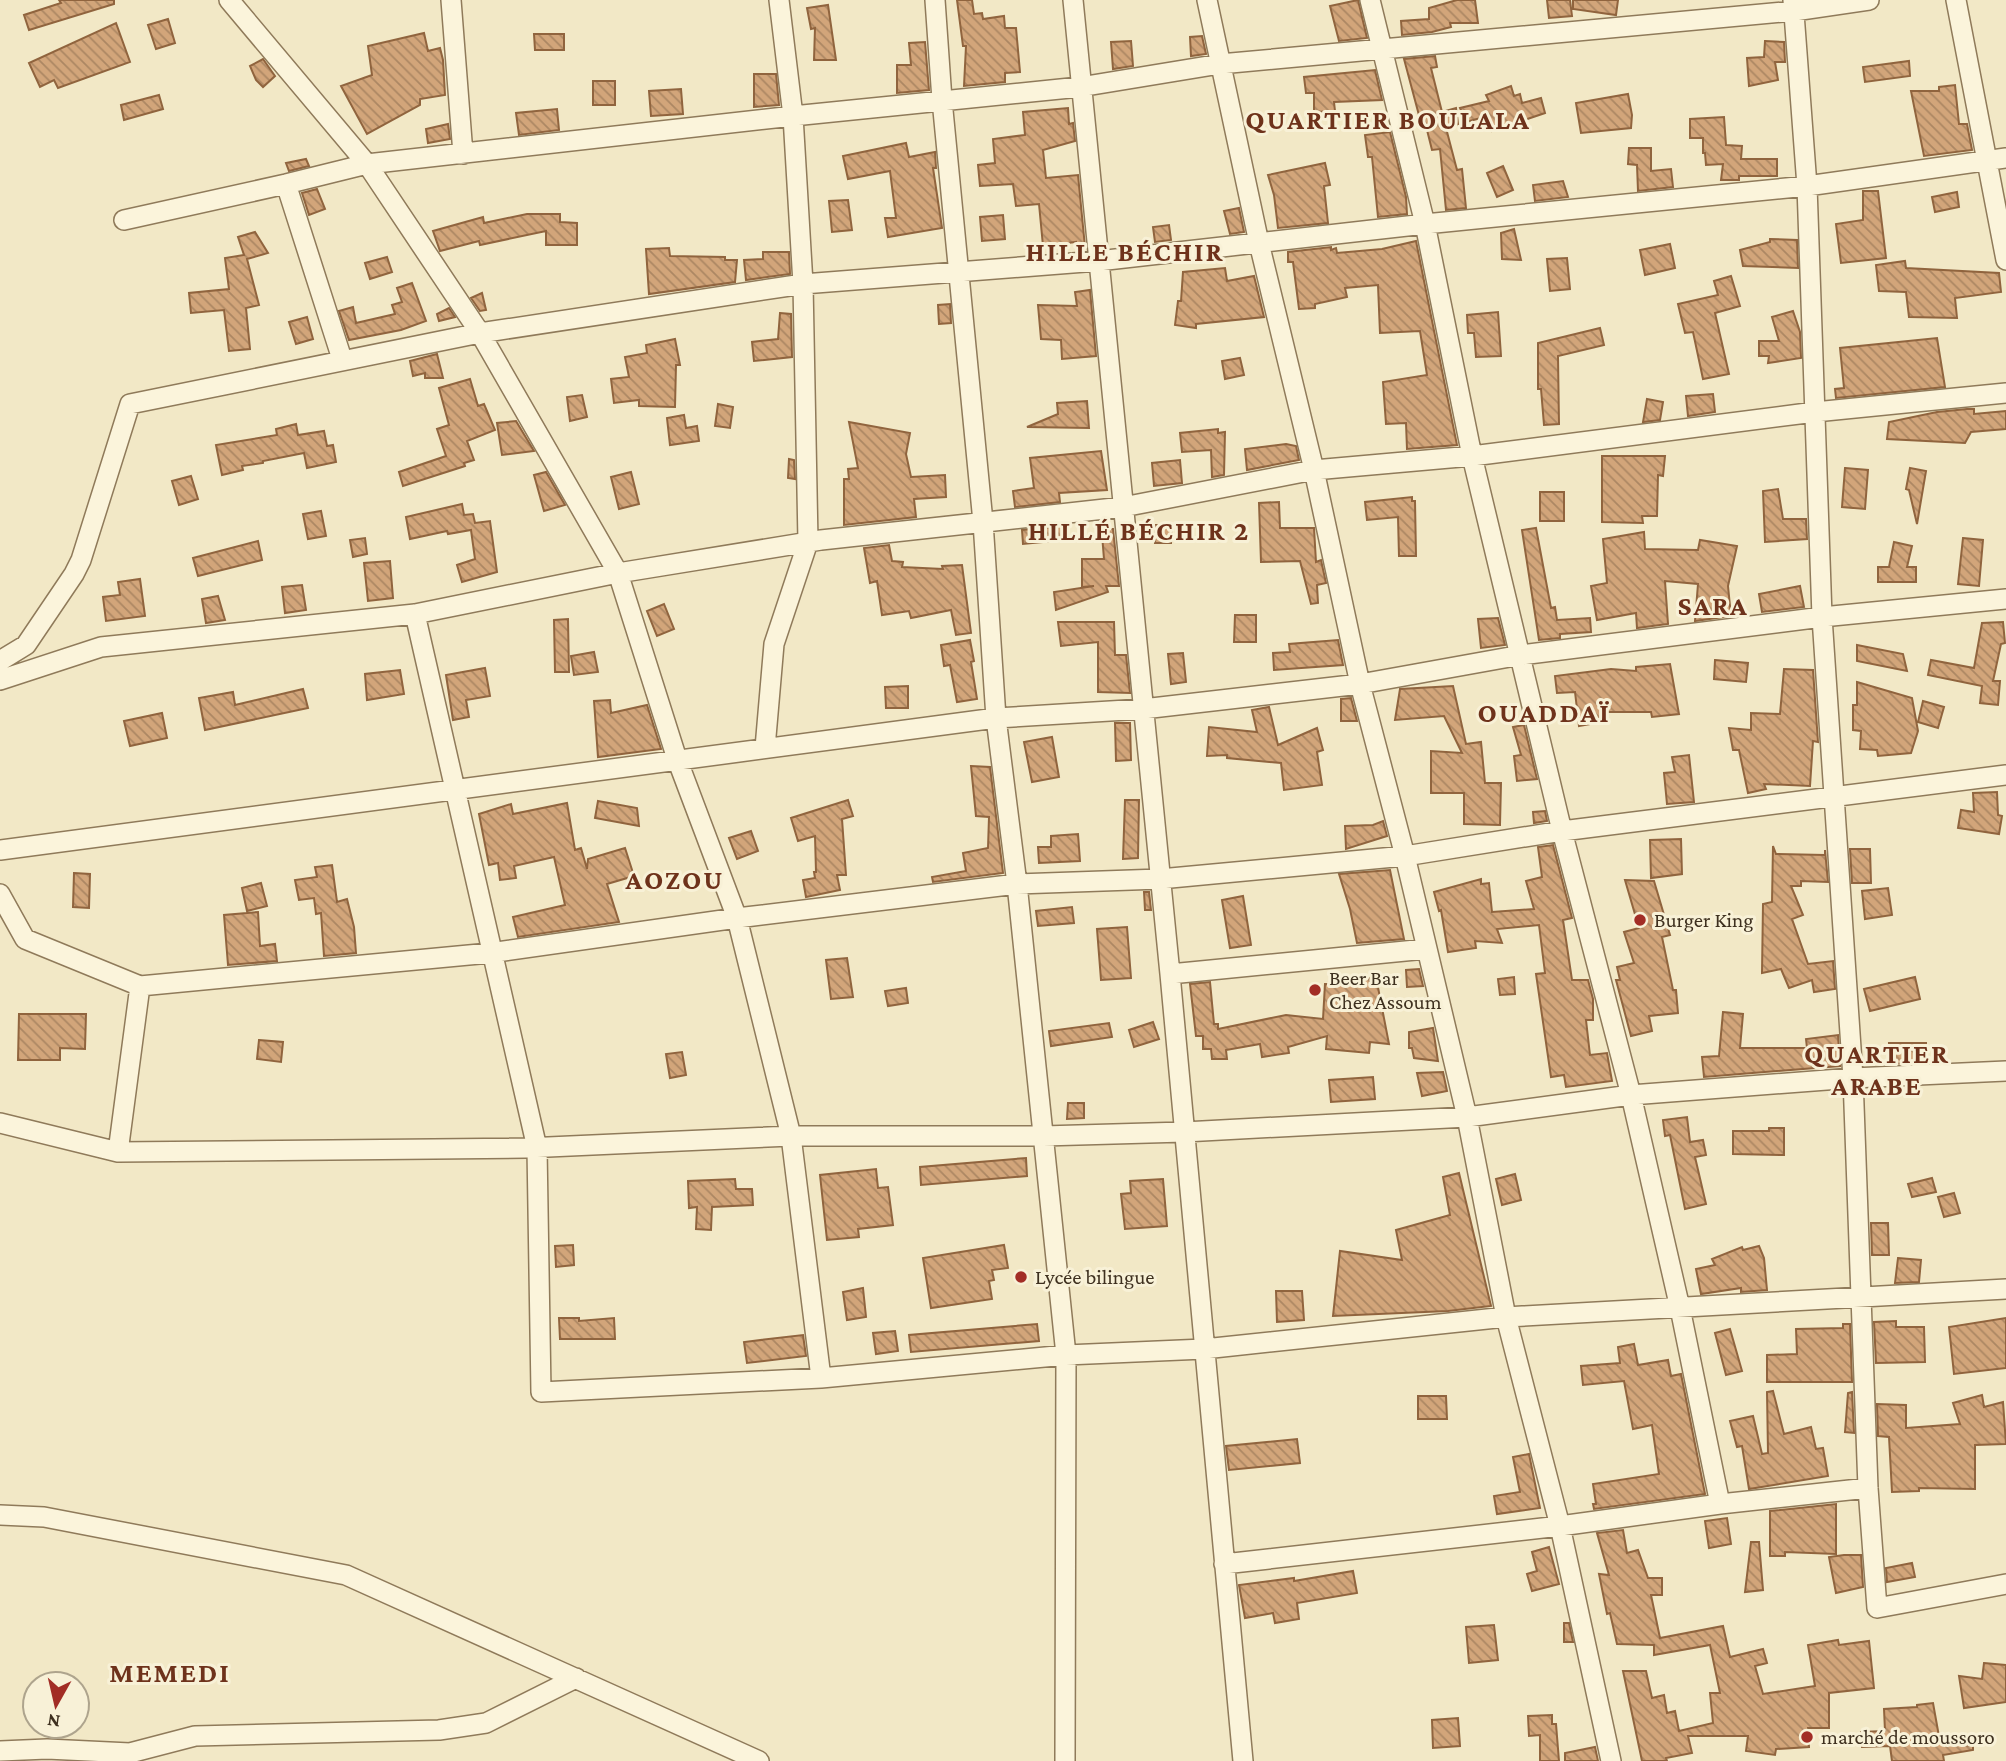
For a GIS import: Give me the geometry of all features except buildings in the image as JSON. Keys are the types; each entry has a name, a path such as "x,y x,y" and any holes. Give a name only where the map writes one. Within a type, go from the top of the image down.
{"street":[{"path":"229,0 367,164 480,334 618,573 677,759 737,918 791,1136 821,1378"},
{"path":"451,0 463,154"},
{"path":"765,748 774,644 808,542 803,284 793,116 779,0"},
{"path":"935,0 942,100 983,522 996,718 1017,884 1066,1355 1065,1761"},
{"path":"1073,0 1170,975 1243,1761"},
{"path":"1207,0 1259,243 1314,470 1360,684 1405,856 1467,1117 1506,1317 1560,1526 1611,1761"},
{"path":"1370,0 1425,224 1472,456 1562,831 1631,1095 1680,1308 1720,1504"},
{"path":"124,220 367,164 1080,87 1220,64 1793,5 1869,0"},
{"path":"1956,0 1997,160 2006,260"},
{"path":"1793,5 1807,186 1822,617 1853,1078 1868,1488 1877,1608 2006,1584"},
{"path":"0,661 26,645 74,574 81,560 130,404 342,359 480,334 803,284 1098,261 1425,224 1807,186 1997,160"},
{"path":"286,184 342,359"},
{"path":"0,680 101,647 415,614 618,573 808,542 1122,507 1314,470 1472,456 1815,412 2006,393"},
{"path":"0,849 996,718 1143,709 1360,684 1521,655 1822,617 2006,599"},
{"path":"415,614 490,953 537,1148 541,1392 821,1378 1066,1355 1204,1349 1506,1317 2006,1289"},
{"path":"0,894 25,939 140,986 490,953 737,918 1017,884 1160,878 1405,856 1562,831 2006,775"},
{"path":"1170,975 1426,949"},
{"path":"118,1152 140,986"},
{"path":"0,1123 118,1152 537,1148 791,1136 1043,1136 1184,1132 1467,1117 1631,1095 1853,1078 2006,1071"},
{"path":"1224,1564 1868,1488"},
{"path":"0,1515 44,1517 346,1574 759,1761"},
{"path":"0,1751 47,1748 130,1753 195,1736 439,1730 486,1723 576,1678"}],"place":[{"name":"Burger King","path":"1640,920"},
{"name":"Beer Bar Chez Assoum","path":"1315,990"},
{"name":"Lycée bilingue","path":"1021,1277"},
{"name":"marché de moussoro","path":"1807,1737"}],"district":[{"name":"QUARTIER BOULALA","path":"1388,119"},
{"name":"HILLE BÉCHIR","path":"1125,251"},
{"name":"HILLÉ BÉCHIR 2","path":"1139,530"},
{"name":"SARA","path":"1713,605"},
{"name":"OUADDAÏ","path":"1544,712"},
{"name":"AOZOU","path":"675,879"},
{"name":"QUARTIER ARABE","path":"1877,1069"},
{"name":"MEMEDI","path":"170,1672"}]}
